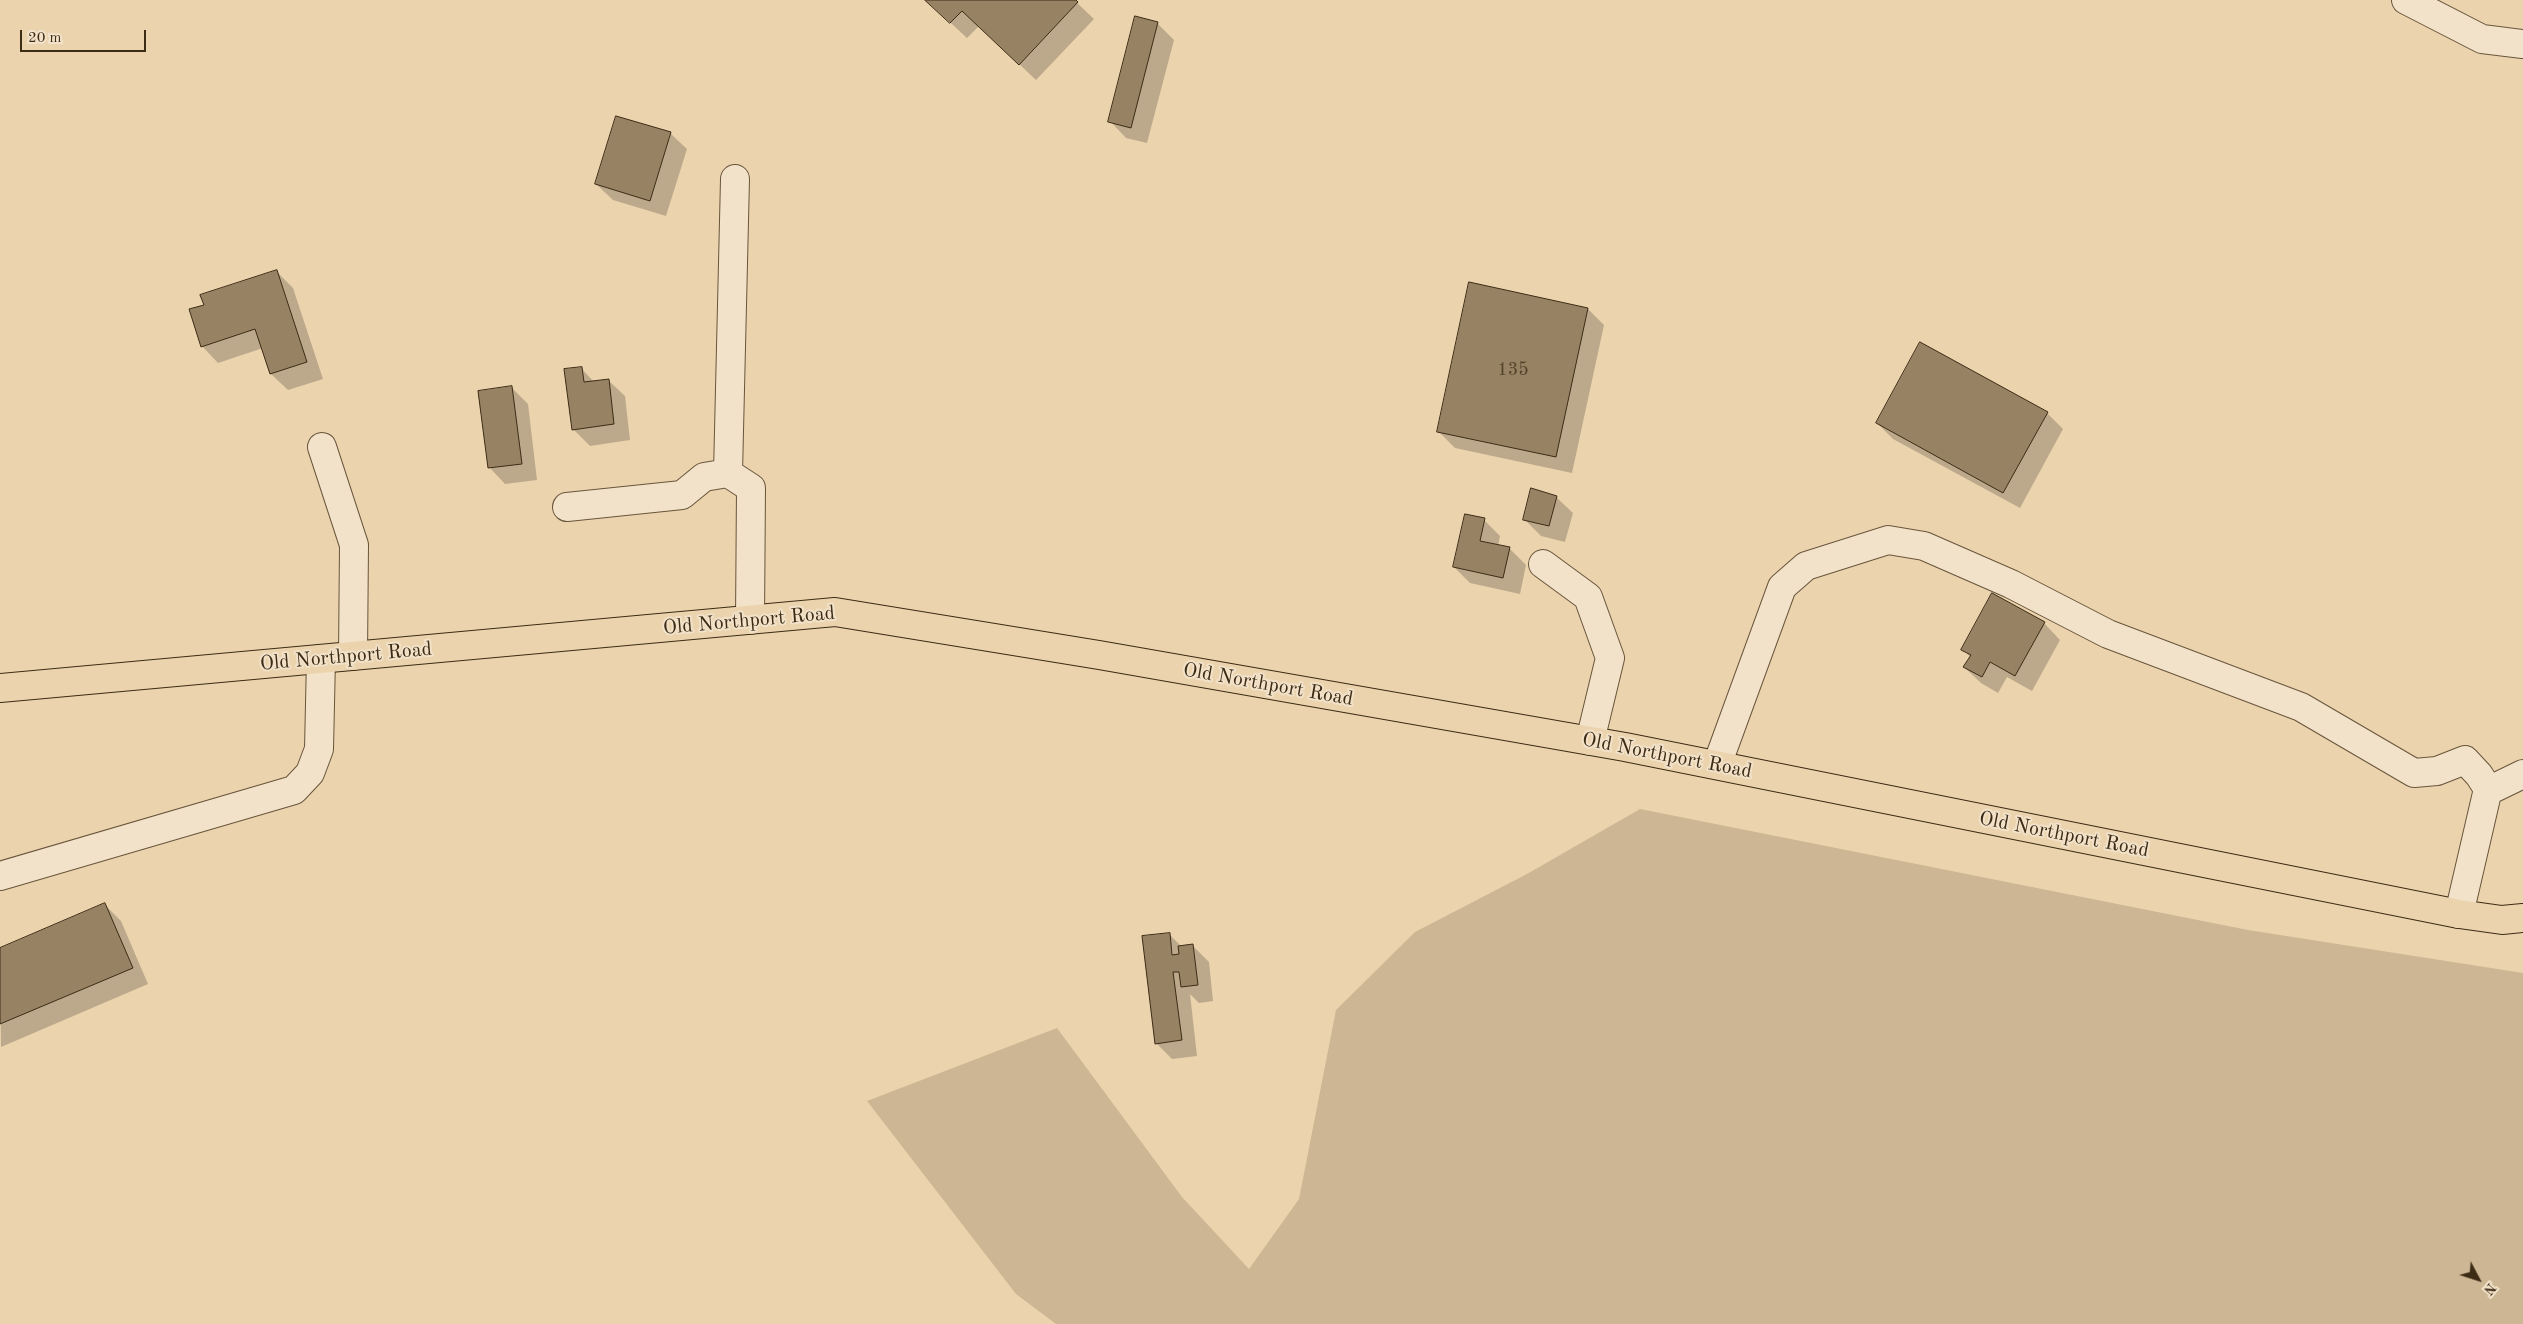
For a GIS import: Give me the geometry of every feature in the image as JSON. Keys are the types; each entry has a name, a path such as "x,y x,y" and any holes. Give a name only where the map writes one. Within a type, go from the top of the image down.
{"main road":[{"name":"Old Northport Road","path":"0,688 835,612 1099,655 1590,741 2458,914 2502,920 2523,918"}],"lane":[{"path":"2406,0 2482,38 2523,44"},
{"path":"728,473 735,179"},
{"path":"322,447 354,545 353,656"},
{"path":"567,507 682,495 704,477 728,473 752,488 750,620"},
{"path":"1717,765 1782,587 1806,566 1888,540 1924,546 2011,584 2108,634 2301,707 2414,773 2436,771 2465,760 2479,775 2488,790 2458,914"},
{"path":"1544,564 1588,597 1610,658 1590,741"},
{"path":"0,876 294,790 310,773 319,749 322,659"},
{"path":"2488,790 2523,774"}],"shaded area":[{"path":"1640,809 2248,930 2523,973 2523,1324 1056,1324 1016,1294 867,1101 1057,1028 1182,1197 1249,1269 1299,1199 1336,1010 1415,932 1527,874"}],"building":[{"path":"925,0 1076,0 1078,2 1019,65 962,11 950,23"},
{"path":"1135,16 1158,22 1131,128 1108,122"},
{"path":"616,116 671,132 650,201 595,184"},
{"path":"277,270 307,362 270,374 255,329 201,347 189,309 204,305 200,295"},
{"path":"1469,282 1588,308 1556,457 1437,432"},
{"path":"1920,342 2048,412 2003,493 1876,423"},
{"path":"582,367 584,382 609,379 614,424 572,430 564,369"},
{"path":"512,386 522,464 488,468 478,391"},
{"path":"1531,488 1557,496 1549,526 1523,520"},
{"path":"1465,514 1485,518 1480,541 1510,547 1503,578 1453,567"},
{"path":"1992,593 2045,622 2015,676 1990,662 1982,677 1963,667 1971,655 1961,650"},
{"path":"105,903 133,968 0,1024 0,948"},
{"path":"1170,933 1172,955 1179,954 1178,946 1193,944 1198,985 1181,987 1179,972 1173,972 1182,1040 1155,1044 1142,936"}]}
